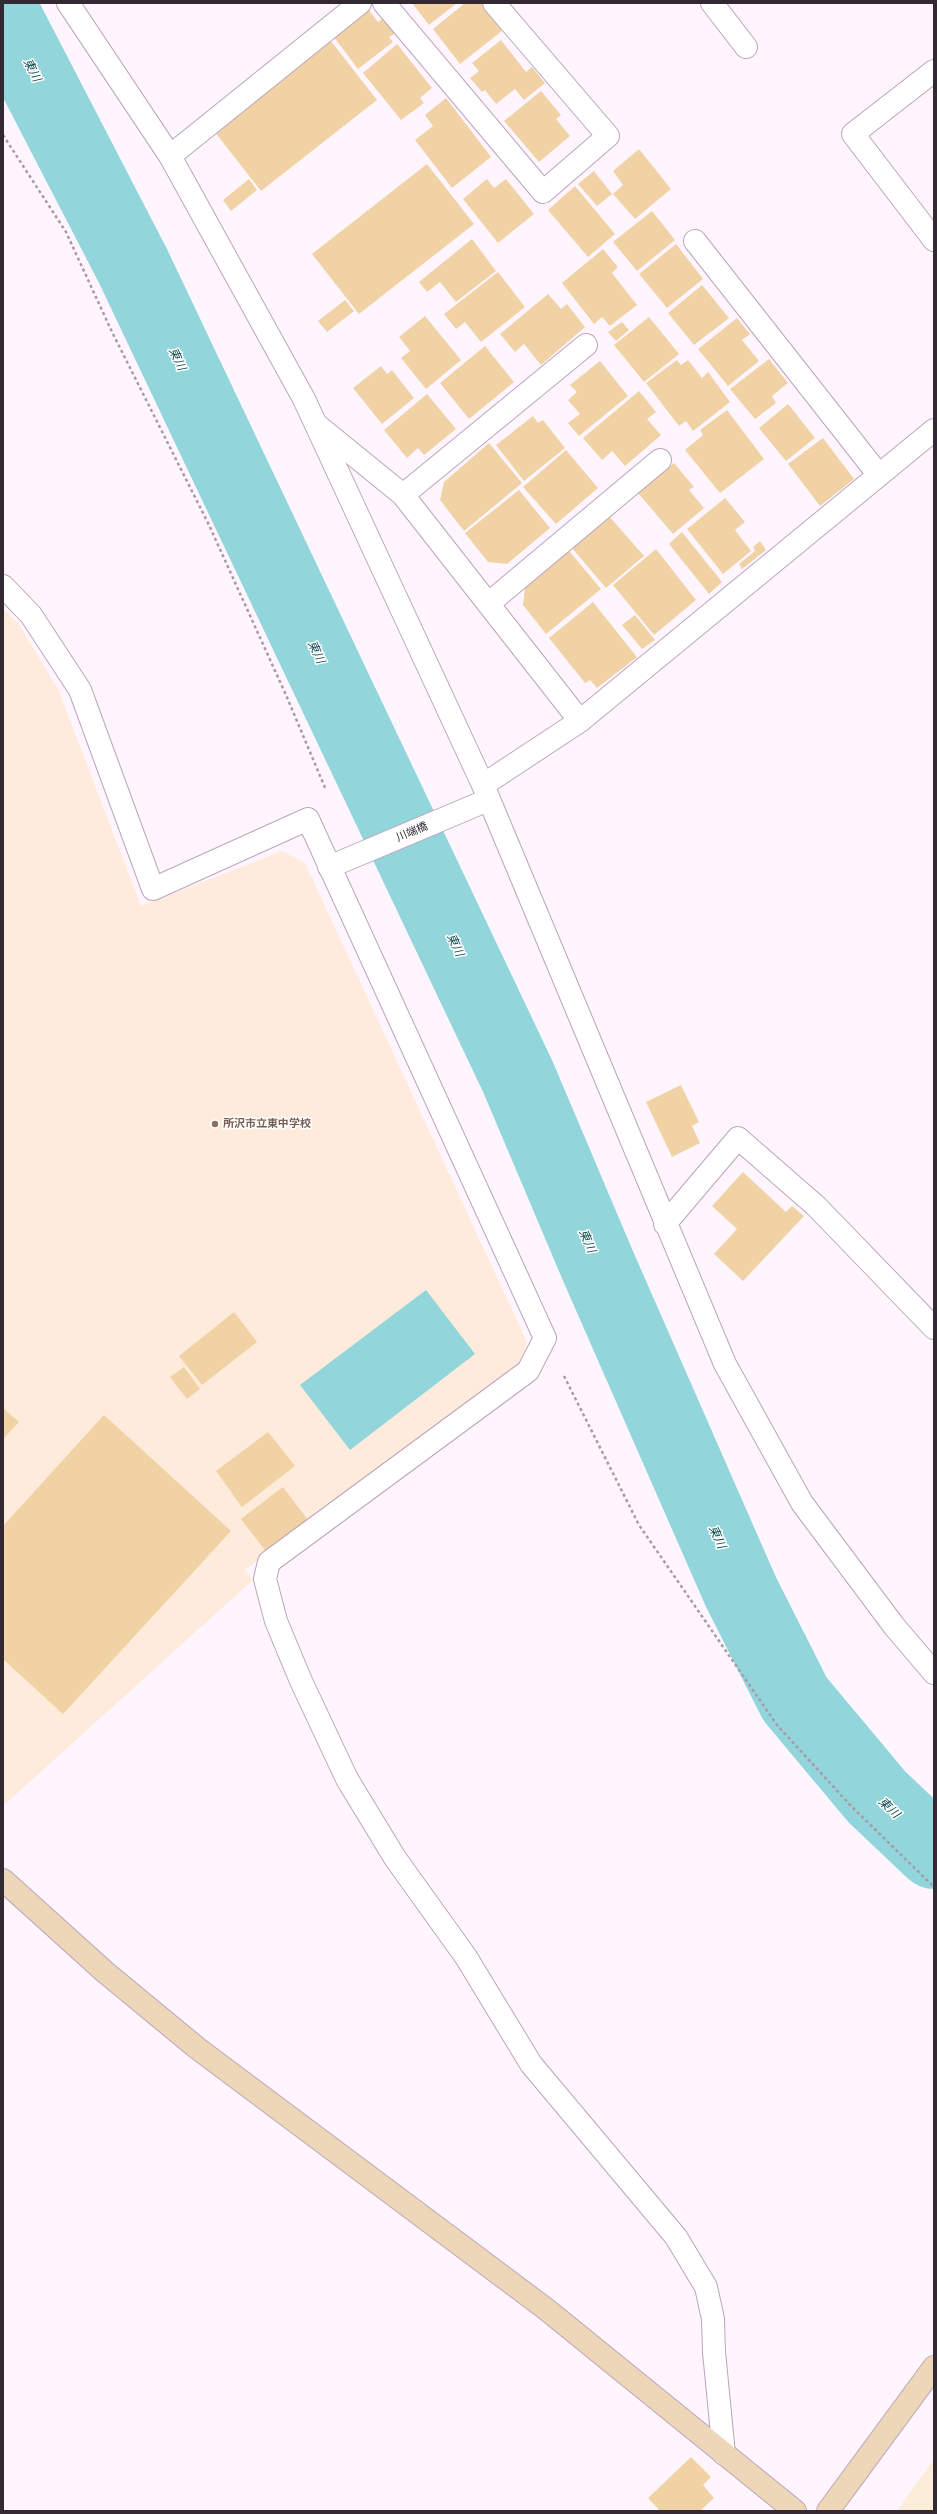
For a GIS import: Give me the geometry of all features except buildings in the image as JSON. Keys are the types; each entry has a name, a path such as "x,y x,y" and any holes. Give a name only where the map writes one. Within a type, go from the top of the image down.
{"street":[{"path":"68,3 170,156 317,425 482,797 725,1364 802,1504 894,1626 934,1672"},
{"path":"170,156 360,3"},
{"path":"384,3 543,192 608,136 494,3"},
{"path":"712,3 746,47"},
{"path":"934,71 853,134 934,240"},
{"path":"696,241 878,474"},
{"path":"403,495 586,345"},
{"path":"317,425 403,495 580,722"},
{"name":"川端橋","path":"329,867 350,859 482,797 580,722 878,474 934,430"},
{"path":"488,604 660,460"},
{"path":"3,586 31,615 80,690 154,889 308,819 545,1338 528,1370 269,1562 265,1579 276,1621 301,1682 347,1779 396,1858 466,1957 531,2064 676,2237 706,2287 713,2319 714,2352 724,2454"},
{"path":"665,1224 738,1138 816,1206 934,1328"},
{"path":"3,1880 105,1972 197,2048 539,2305 795,2511"},
{"path":"828,2511 934,2367"}],"path":[{"path":"3,135 66,232 112,332 209,525 286,695 326,792"},
{"path":"545,1338 639,1525 777,1725 851,1806 934,1887"}],"shaded area":[{"name":"所沢市立東中学校","path":"3,608 18,623 58,689 141,906 282,851 305,863 527,1342 520,1363 245,1570 253,1580 3,1806"},
{"path":"934,2459 934,2511 897,2511"}],"water":[{"path":"426,1290 475,1354 350,1450 300,1385"}],"waterway":[{"name":"東川","path":"3,15 133,266 518,1077 598,1266 741,1592 795,1699 877,1797 934,1851"}],"place":[{"name":"所沢市立東中学校","path":"215,1124"}]}
